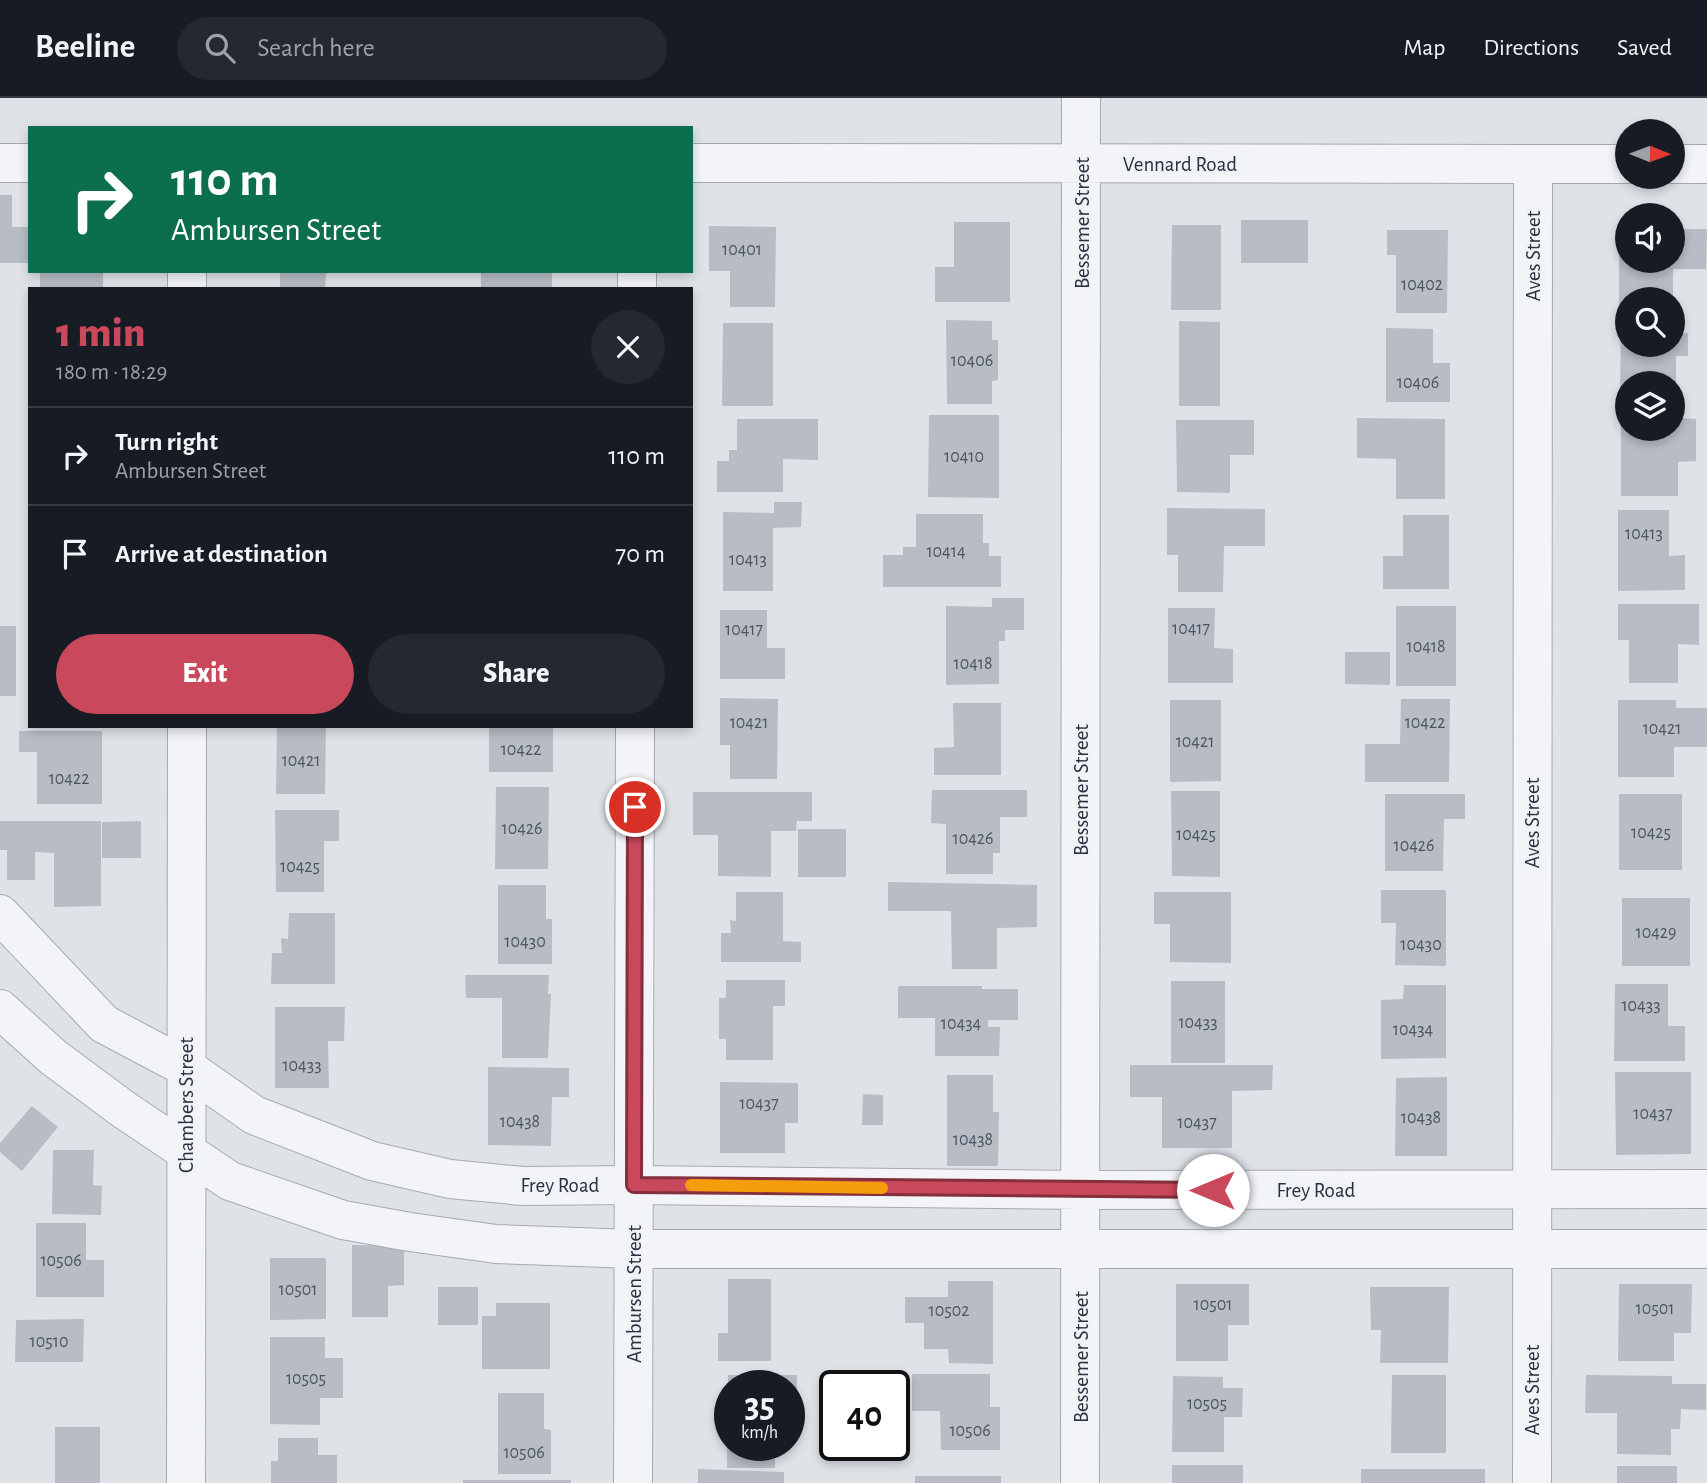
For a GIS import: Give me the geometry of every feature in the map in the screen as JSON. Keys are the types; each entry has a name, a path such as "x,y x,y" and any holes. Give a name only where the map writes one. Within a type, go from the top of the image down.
{"street":[{"name":"Bessemer Street","path":"1080,1483 1082,98"},
{"path":"0,163 28,163"},
{"name":"Vennard Road","path":"693,163 1615,164"},
{"name":"Aves Street","path":"1532,1483 1533,164"},
{"path":"1685,164 1707,164"},
{"name":"Chambers Street","path":"186,1483 187,728"},
{"name":"Ambursen Street","path":"633,1483 635,728"},
{"name":"Frey Road","path":"0,914 104,1024 187,1068 254,1115 372,1161 450,1179 523,1186 1081,1190 1707,1189"},
{"path":"0,1009 53,1057 122,1109 230,1181 343,1220 495,1244 634,1249 1707,1250"}],"building":[{"path":"0,195 12,195 12,227 28,227 28,263 0,263"},
{"path":"1241,220 1308,220 1308,263 1241,263"},
{"path":"954,222 1010,222 1010,302 935,302 935,267 954,267"},
{"path":"1172,225 1221,225 1221,310 1171,310"},
{"path":"709,226 776,227 775,307 730,307 730,271 709,271"},
{"path":"1685,229 1707,229 1706,269 1685,269"},
{"path":"1387,230 1448,230 1447,313 1396,313 1396,255 1387,255"},
{"path":"40,273 103,273 103,287 40,287"},
{"path":"280,273 326,273 325,287 280,287"},
{"path":"481,273 552,273 552,287 481,287"},
{"path":"1619,273 1673,273 1673,287 1619,287"},
{"path":"946,320 992,321 992,340 998,340 998,380 992,381 992,404 947,404"},
{"path":"1179,321 1220,322 1220,406 1179,406"},
{"path":"723,323 773,323 773,406 722,406"},
{"path":"1386,328 1433,329 1433,363 1450,363 1450,402 1386,402"},
{"path":"1685,333 1688,333 1688,356 1685,356"},
{"path":"1621,357 1676,357 1676,371 1620,371"},
{"path":"929,415 999,415 999,498 928,497"},
{"path":"1357,418 1445,419 1445,499 1396,499 1396,459 1357,458"},
{"path":"737,419 818,419 818,460 783,459 783,492 717,492 717,461 729,461 729,450 737,450"},
{"path":"1685,419 1696,419 1696,461 1678,462 1678,496 1621,496 1621,441 1685,441"},
{"path":"1176,420 1254,420 1254,455 1230,455 1230,493 1177,492"},
{"path":"774,502 802,502 801,527 773,528 773,591 723,591 723,512 774,513"},
{"path":"1167,508 1265,509 1265,546 1224,546 1223,592 1178,592 1178,555 1167,555"},
{"path":"1618,510 1669,510 1669,556 1685,555 1685,590 1618,591"},
{"path":"916,514 983,514 983,543 989,543 989,556 1001,556 1001,587 883,587 883,555 903,555 903,547 916,547"},
{"path":"1403,515 1449,515 1449,589 1383,589 1383,556 1403,556"},
{"path":"992,598 1024,598 1024,630 1005,630 1005,641 999,641 999,684 946,685 946,606 992,607"},
{"path":"1618,604 1699,604 1699,645 1678,644 1678,683 1629,683 1629,640 1618,640"},
{"path":"1396,606 1456,606 1456,686 1396,686"},
{"path":"1168,608 1215,608 1214,648 1233,649 1233,683 1168,683"},
{"path":"720,610 767,610 767,648 785,648 785,679 720,679"},
{"path":"0,626 16,626 16,696 0,696"},
{"path":"1345,652 1390,652 1390,685 1345,684"},
{"path":"720,698 778,699 777,779 730,779 730,745 720,745"},
{"path":"1401,699 1450,699 1449,782 1365,782 1365,744 1400,744"},
{"path":"1170,700 1221,700 1221,781 1170,782"},
{"path":"1618,700 1676,700 1676,708 1707,708 1707,747 1674,747 1674,777 1618,777"},
{"path":"953,703 1001,703 1001,775 934,775 934,748 954,747"},
{"path":"277,728 326,728 325,794 276,794"},
{"path":"489,728 553,728 553,772 489,772"},
{"path":"19,731 102,731 102,804 37,804 37,752 19,752"},
{"path":"496,787 549,787 548,869 495,869"},
{"path":"932,790 1027,790 1027,817 1000,817 1000,853 993,853 993,874 946,874 946,824 931,823"},
{"path":"1171,791 1220,791 1220,877 1172,876"},
{"path":"693,792 812,792 812,821 797,821 796,831 771,831 771,877 718,876 718,835 693,835"},
{"path":"1385,794 1465,794 1465,819 1444,819 1443,871 1385,871"},
{"path":"1619,794 1682,794 1682,870 1619,870"},
{"path":"275,810 339,810 339,841 324,841 324,892 276,892"},
{"path":"0,821 101,821 101,906 54,907 54,853 35,852 35,880 7,880 7,850 0,850"},
{"path":"141,821 141,858 102,858 102,822"},
{"path":"798,829 846,829 846,877 798,877"},
{"path":"888,882 1037,885 1037,927 997,928 997,969 952,969 951,911 888,911"},
{"path":"498,885 546,885 546,919 552,919 552,964 498,964"},
{"path":"1381,890 1446,890 1446,966 1395,965 1396,923 1381,923"},
{"path":"736,892 783,892 783,941 801,942 801,962 721,962 721,933 731,933 730,920 736,921"},
{"path":"1154,892 1231,892 1231,963 1170,962 1170,924 1154,924"},
{"path":"1622,898 1690,898 1690,966 1622,966"},
{"path":"289,913 335,913 335,984 271,984 272,953 282,953 281,938 288,939"},
{"path":"465,975 549,975 548,994 551,994 548,1058 502,1058 502,998 466,998"},
{"path":"726,980 785,980 785,1006 773,1006 773,1060 726,1060 726,1039 719,1039 719,998 726,998"},
{"path":"1171,981 1225,981 1225,1063 1171,1063"},
{"path":"1615,984 1668,984 1668,1026 1685,1026 1685,1061 1614,1061"},
{"path":"1404,985 1446,985 1446,1058 1381,1059 1381,1000 1403,999"},
{"path":"898,986 1018,989 1018,1020 988,1020 988,1027 1000,1027 999,1056 935,1056 935,1018 898,1018"},
{"path":"275,1007 345,1007 344,1041 328,1041 329,1088 275,1088"},
{"path":"1130,1065 1273,1065 1272,1090 1232,1091 1232,1148 1162,1148 1162,1097 1130,1097"},
{"path":"488,1067 569,1068 569,1097 552,1097 551,1146 488,1145"},
{"path":"1615,1072 1691,1072 1691,1154 1616,1155"},
{"path":"947,1075 993,1075 993,1112 999,1112 998,1166 947,1166"},
{"path":"1447,1077 1447,1156 1395,1156 1396,1078"},
{"path":"720,1082 798,1083 798,1123 785,1123 785,1153 720,1153"},
{"path":"863,1094 883,1095 883,1125 862,1125"},
{"path":"32,1106 58,1127 22,1171 0,1152 0,1143"},
{"path":"53,1150 94,1150 93,1185 102,1186 101,1215 52,1214"},
{"path":"36,1223 86,1223 86,1260 104,1260 104,1297 36,1297"},
{"path":"352,1245 404,1246 404,1285 388,1286 388,1317 352,1317"},
{"path":"270,1258 326,1258 326,1319 270,1320"},
{"path":"728,1279 771,1279 771,1361 718,1361 718,1333 728,1333"},
{"path":"948,1281 993,1281 993,1364 949,1363 948,1349 924,1349 924,1323 905,1323 905,1297 948,1297"},
{"path":"1176,1284 1249,1284 1249,1325 1228,1325 1228,1361 1176,1361"},
{"path":"1619,1284 1692,1284 1691,1333 1674,1333 1674,1361 1618,1361"},
{"path":"438,1287 478,1287 478,1325 438,1325"},
{"path":"1370,1287 1449,1287 1448,1363 1380,1363 1381,1330 1371,1330"},
{"path":"496,1303 550,1303 550,1369 482,1369 482,1316 496,1316"},
{"path":"84,1319 83,1362 15,1362 16,1320"},
{"path":"270,1337 325,1337 325,1358 343,1358 343,1398 320,1398 320,1425 270,1424"},
{"path":"912,1374 990,1374 990,1407 1000,1407 1000,1450 941,1450 940,1411 912,1411"},
{"path":"1392,1375 1446,1375 1446,1453 1391,1453"},
{"path":"1586,1375 1672,1376 1672,1384 1706,1384 1706,1410 1681,1409 1680,1429 1671,1429 1671,1455 1617,1454 1617,1413 1585,1413"},
{"path":"1173,1376 1223,1377 1223,1388 1243,1388 1242,1417 1224,1417 1224,1452 1172,1452"},
{"path":"498,1393 544,1393 544,1429 551,1430 551,1474 498,1474"},
{"path":"55,1427 100,1427 100,1483 55,1483"},
{"path":"278,1438 318,1438 318,1455 337,1455 337,1483 271,1483 271,1461 278,1461"},
{"path":"727,1461 775,1461 775,1468 727,1468"},
{"path":"1172,1465 1243,1465 1243,1483 1172,1483"},
{"path":"1617,1466 1677,1466 1677,1483 1617,1483"},
{"path":"698,1469 784,1472 784,1483 698,1483"},
{"path":"1361,1469 1485,1469 1485,1483 1361,1483"},
{"path":"915,1476 1001,1476 1001,1483 915,1483"},
{"path":"463,1480 571,1480 571,1483 463,1483"}],"slow traffic":[{"path":"691,1185 882,1188"}],"route":[{"path":"635,807 634,1185 1213,1190"}]}
